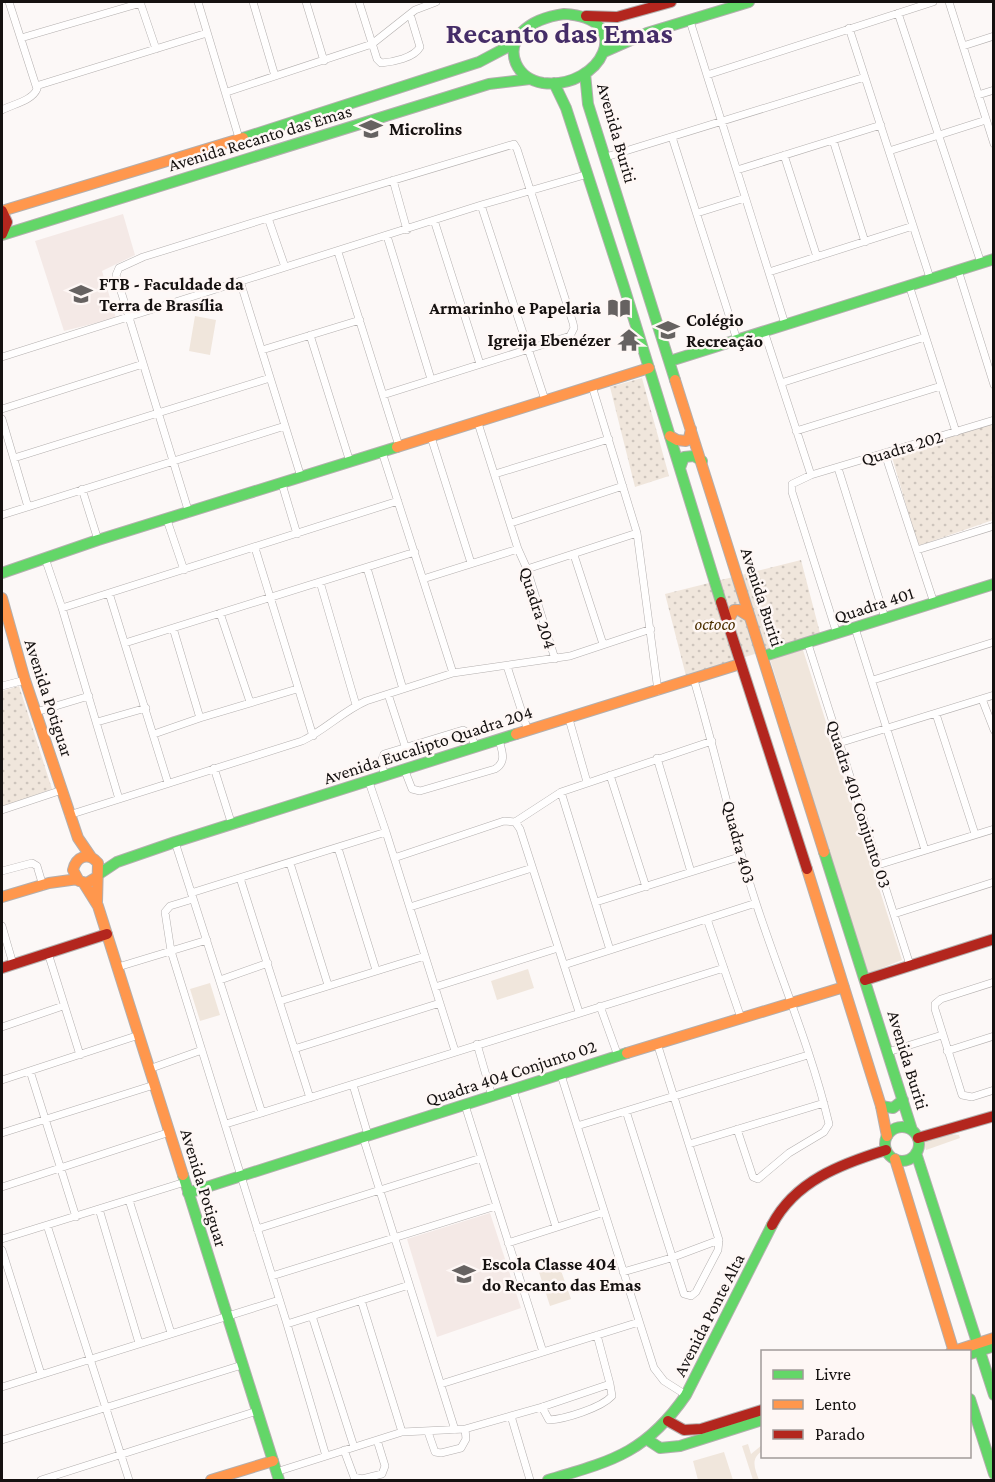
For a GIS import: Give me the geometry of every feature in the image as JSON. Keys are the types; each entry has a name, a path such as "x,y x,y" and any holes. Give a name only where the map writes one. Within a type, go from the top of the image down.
{"street":[{"path":"2,110 36,92 9,2"},
{"path":"21,38 141,2 156,49"},
{"path":"198,2 239,138"},
{"path":"253,2 275,76"},
{"path":"306,2 324,61"},
{"path":"359,2 377,59 381,63 414,55 420,47 412,2"},
{"path":"227,92 372,44 413,12 436,2"},
{"path":"586,16 603,33 604,52 597,64 585,73 554,83 542,83 520,73 513,57 515,43 533,24 549,16 576,14 617,17 671,2"},
{"path":"604,52 647,33 749,2"},
{"path":"707,75 898,13 913,4 933,2"},
{"path":"949,2 993,144"},
{"path":"898,13 981,263"},
{"path":"690,21 785,324"},
{"path":"849,28 930,278"},
{"path":"36,86 207,33"},
{"path":"963,46 993,36"},
{"name":"Avenida Recanto das Emas","path":"2,211 195,153 463,67 485,59 515,43"},
{"name":"Avenida Buriti","path":"585,73 585,94 919,1146 916,1153 975,1350 993,1395"},
{"path":"606,157 865,77"},
{"name":"Avenida Recanto das Emas","path":"2,234 489,84 530,79"},
{"path":"554,83 566,108 588,174 740,664 756,707 831,944 881,1106 887,1136 886,1150 895,1159 953,1350"},
{"path":"978,95 993,90"},
{"path":"889,151 986,120"},
{"path":"737,170 881,125"},
{"path":"672,137 698,213 736,340"},
{"path":"833,140 865,242"},
{"path":"189,513 116,274 118,268 143,257 514,144 574,328 570,336 383,395"},
{"path":"195,153 192,161 202,174"},
{"path":"784,155 817,257"},
{"path":"171,160 182,164 183,170 177,180"},
{"path":"2,357 240,280 588,174"},
{"path":"393,180 407,230"},
{"path":"698,213 746,198"},
{"path":"481,205 545,400"},
{"path":"2,211 7,218 7,227 2,234"},
{"path":"268,218 285,267"},
{"path":"434,220 480,364"},
{"path":"769,272 913,226"},
{"path":"387,236 431,379"},
{"path":"338,252 399,446"},
{"path":"670,361 993,259"},
{"path":"958,270 993,385"},
{"path":"240,280 301,477"},
{"path":"909,285 956,432"},
{"path":"262,350 360,320"},
{"path":"764,331 811,475 795,482 791,488 837,634"},
{"path":"310,335 350,462"},
{"path":"781,383 925,337"},
{"path":"2,409 143,364"},
{"path":"2,573 98,540 649,368"},
{"path":"14,458 270,378"},
{"path":"592,386 637,533 658,691"},
{"path":"796,431 941,386"},
{"path":"2,419 28,507"},
{"name":"Quadra 202","path":"811,475 993,420"},
{"path":"478,423 518,549"},
{"path":"2,515 285,426"},
{"path":"670,436 686,441 691,429"},
{"path":"430,437 471,563"},
{"path":"495,474 609,439"},
{"path":"382,452 453,673"},
{"path":"885,454 934,603"},
{"path":"680,468 684,457 688,455 702,461"},
{"path":"837,468 885,618"},
{"path":"282,484 297,534"},
{"path":"511,523 623,486"},
{"path":"82,489 98,540"},
{"path":"62,608 398,501"},
{"path":"167,520 184,570"},
{"path":"917,550 993,526"},
{"path":"527,569 637,533"},
{"path":"255,548 313,736"},
{"name":"Quadra 204","path":"423,579 518,549 527,569 555,659"},
{"path":"125,644 415,552"},
{"path":"574,555 603,644"},
{"path":"45,558 119,799"},
{"path":"367,568 403,689"},
{"path":"320,582 356,705"},
{"name":"Quadra 401","path":"764,656 993,584"},
{"path":"110,593 168,783"},
{"name":"Avenida Potiguar","path":"2,598 25,680 78,838 99,866 98,906 276,1471"},
{"path":"728,621 734,610 739,610 750,617"},
{"path":"220,613 250,702"},
{"path":"173,628 200,718"},
{"path":"855,628 925,850"},
{"name":"Quadra 204","path":"69,812 119,799 292,744 313,736 356,705 453,673 555,659 651,629"},
{"path":"873,680 993,642"},
{"name":"Quadra 401 Conjunto 03","path":"807,644 910,965"},
{"name":"Avenida Eucalipto Quadra 204","path":"126,858 740,664"},
{"path":"507,666 528,731"},
{"path":"2,686 25,680"},
{"name":"Quadra 403","path":"694,680 756,903 791,1002 829,1124 827,1130 789,1153 758,1179 753,1177 737,1129"},
{"path":"154,734 297,688"},
{"path":"388,694 405,746"},
{"path":"839,743 993,695"},
{"path":"36,712 88,696"},
{"path":"982,699 993,730"},
{"path":"756,707 761,710 771,710 777,701"},
{"path":"97,722 146,708"},
{"path":"936,714 975,834"},
{"path":"569,718 587,782"},
{"path":"385,776 381,762 384,754 405,746 464,730 470,734 476,747"},
{"path":"405,771 412,789 420,791 495,769 500,767 503,760 499,740"},
{"path":"394,858 504,821 515,822 561,792 712,741"},
{"path":"657,758 691,872"},
{"path":"214,768 232,825"},
{"path":"610,775 646,887"},
{"path":"369,782 455,1051"},
{"path":"2,810 62,790"},
{"path":"561,792 610,950"},
{"name":"Avenida Potiguar","path":"69,812 75,847 74,875 98,906"},
{"path":"515,822 520,829 579,1012"},
{"path":"878,864 993,829"},
{"path":"326,1456 242,1175 171,951 165,912 170,906 192,896 240,878 386,832"},
{"path":"175,842 262,1113"},
{"path":"338,848 376,970"},
{"path":"596,902 742,856"},
{"path":"41,885 63,875 81,857 111,860 126,858"},
{"path":"2,897 61,880 91,882 112,864 126,858"},
{"path":"2,871 32,862 37,866 41,885"},
{"path":"290,863 328,985"},
{"path":"410,907 532,868"},
{"path":"240,878 310,1098"},
{"path":"894,914 993,882"},
{"path":"564,965 756,903"},
{"path":"707,919 741,1018"},
{"path":"2,926 13,964"},
{"path":"831,944 839,933 851,937"},
{"path":"2,968 107,934"},
{"path":"865,980 993,939"},
{"path":"118,967 207,940"},
{"path":"435,987 558,948"},
{"path":"48,953 80,1055"},
{"path":"280,1001 425,956"},
{"path":"219,980 268,963"},
{"path":"226,1124 724,968"},
{"path":"993,982 937,1001 934,1010 962,1095 972,1097 993,1090"},
{"name":"Quadra 404 Conjunto 02","path":"187,1188 242,1175 657,1043 844,987"},
{"path":"294,1049 440,1003"},
{"path":"2,1027 63,1006"},
{"path":"600,1006 618,1056"},
{"path":"2,1080 139,1035"},
{"path":"888,1052 942,1035"},
{"path":"947,1051 993,1036"},
{"path":"626,1111 671,1258 684,1294 691,1296 696,1292 718,1250 719,1239 657,1043"},
{"path":"477,1044 492,1096"},
{"path":"149,1069 202,1050"},
{"path":"577,1126 808,1055"},
{"path":"30,1071 76,1217"},
{"path":"561,1075 656,1374 686,1395"},
{"path":"2,1133 154,1085"},
{"path":"353,1085 379,1189 455,1430"},
{"path":"513,1090 556,1227"},
{"path":"881,1106 893,1108 903,1100"},
{"path":"689,1144 824,1103"},
{"path":"465,1105 543,1352"},
{"path":"915,1134 993,1116"},
{"name":"Avenida Buriti","path":"887,1136 897,1128 903,1127 915,1134"},
{"path":"2,1187 170,1132"},
{"name":"Avenida Ponte Alta","path":"548,1480 614,1459 648,1440 668,1421 686,1395 777,1216 792,1196 807,1183 830,1169 886,1150"},
{"path":"895,1159 904,1161 916,1153"},
{"path":"257,1229 481,1158"},
{"path":"2,1239 129,1200 187,1188"},
{"path":"129,1200 171,1333"},
{"path":"272,1276 496,1206"},
{"path":"99,1209 139,1343"},
{"path":"508,1243 604,1212"},
{"path":"47,1225 129,1480"},
{"path":"623,1272 671,1258 719,1239"},
{"path":"2,1250 41,1374"},
{"path":"287,1324 409,1285"},
{"path":"2,1387 279,1300"},
{"path":"361,1300 402,1432"},
{"path":"312,1316 354,1447"},
{"path":"441,1384 639,1322"},
{"path":"542,1407 549,1420 588,1409 612,1396 597,1335"},
{"path":"975,1350 993,1338"},
{"path":"975,1350 993,1346"},
{"path":"2,1440 242,1365"},
{"path":"211,1480 276,1471 402,1432 465,1429 542,1407 610,1384"},
{"path":"971,1405 993,1474"},
{"path":"668,1421 684,1430 701,1429 761,1410"},
{"path":"41,1480 257,1411"},
{"path":"511,1416 530,1480"},
{"path":"648,1440 659,1448 666,1448 697,1441 761,1420"},
{"path":"428,1432 435,1452 441,1453 461,1448 466,1439 465,1429"},
{"path":"344,1450 354,1478 362,1479 382,1473 385,1466 377,1440"}],"shaded area":[{"name":"FTB - Faculdade da Terra de Brasília","path":"123,214 135,255 102,271 116,318 64,331 35,241"},
{"name":"Escola Classe 404 do Recanto das Emas","path":"490,1213 521,1308 437,1337 407,1239"}],"green space":[{"path":"195,316 216,320 210,355 189,351"},
{"path":"642,378 669,476 635,487 610,387"},
{"path":"993,422 993,520 918,546 892,457"},
{"name":"octoco","path":"801,560 820,633 686,676 665,594"},
{"path":"803,650 902,960 867,974 770,659"},
{"path":"19,686 52,789 2,807 2,691"},
{"path":"528,969 534,988 497,1000 491,981"},
{"path":"210,983 220,1015 200,1021 190,989"},
{"path":"951,1134 959,1135 960,1138 926,1150 923,1142"},
{"path":"558,1262 571,1299 550,1306 538,1269"},
{"path":"748,1444 751,1454 761,1446 761,1452 755,1461 759,1480 753,1480 742,1446"},
{"path":"724,1452 733,1480 698,1480 693,1461"}],"traffic: fast":[{"path":"604,52 647,33 749,2"},
{"path":"564,14 587,18 600,27 605,39 603,53 595,65 581,76 564,82 543,83 526,76 516,64 514,48 517,40 526,28 536,22 564,14"},
{"path":"243,138 479,62 515,43"},
{"path":"585,73 588,104 675,380"},
{"path":"2,235 489,84 530,79"},
{"path":"554,83 566,108 624,287 721,602"},
{"path":"670,361 994,259"},
{"path":"2,573 98,540 397,447"},
{"path":"680,468 684,457 694,456 702,461"},
{"path":"764,656 994,584"},
{"path":"99,874 117,862 175,842 516,734"},
{"path":"824,852 912,1130"},
{"path":"188,1193 627,1053"},
{"path":"881,1106 893,1108 903,1100"},
{"path":"902,1127 914,1132 919,1144 914,1156 902,1161 890,1156 885,1144 890,1132 902,1127"},
{"path":"916,1153 994,1395"},
{"path":"183,1175 279,1480"},
{"path":"548,1480 591,1467 626,1452 657,1430 671,1415 686,1395 772,1225"},
{"path":"971,1354 994,1346"},
{"path":"971,1402 994,1474"},
{"path":"648,1440 660,1448 680,1446 761,1420"}],"traffic: slow":[{"path":"2,211 243,138"},
{"path":"397,447 649,368"},
{"path":"675,380 824,852"},
{"path":"670,436 686,441 691,429"},
{"path":"2,598 25,680 78,838 91,857"},
{"path":"728,621 734,610 739,610 750,617"},
{"path":"516,734 740,664"},
{"path":"97,877 87,883 79,881 73,870 75,865 83,857 90,857 98,863 97,902"},
{"path":"807,869 881,1106 887,1136"},
{"path":"2,897 49,883 78,879"},
{"path":"83,882 98,906 183,1175"},
{"path":"627,1053 844,987"},
{"path":"895,1159 953,1350"},
{"path":"957,1350 994,1338"},
{"path":"211,1480 273,1461"}],"traffic: jam":[{"path":"586,16 617,17 671,2"},
{"path":"2,211 7,222 2,234"},
{"path":"721,602 807,869"},
{"path":"2,968 107,934"},
{"path":"865,980 994,939"},
{"path":"918,1138 994,1116"},
{"path":"772,1225 793,1197 821,1176 852,1161 886,1150"},
{"path":"668,1421 684,1430 701,1429 761,1410"}],"place":[{"name":"Microlins","path":"371,129"},
{"name":"FTB - Faculdade da Terra de Brasília","path":"81,294"},
{"name":"Armarinho e Papelaria","path":"619,308"},
{"name":"Colégio Recreação","path":"668,330"},
{"name":"Igreija Ebenézer","path":"629,340"},
{"name":"Escola Classe 404 do Recanto das Emas","path":"464,1274"}],"district":[{"name":"Recanto das Emas","path":"559,32"}]}
